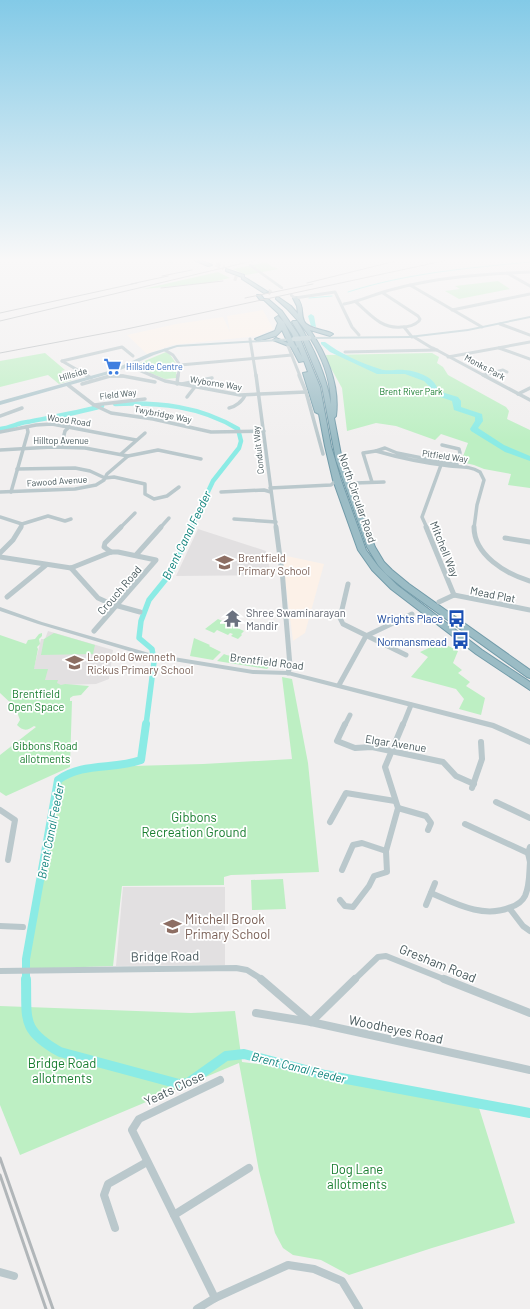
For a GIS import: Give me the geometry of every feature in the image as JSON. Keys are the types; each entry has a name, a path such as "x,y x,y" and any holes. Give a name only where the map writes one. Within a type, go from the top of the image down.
{"highway":[{"path":"279,319 291,338 306,373 316,408 328,420 336,405 334,390 329,374 315,344 300,319"},
{"name":"North Circular Road","path":"286,319 299,340 317,387 345,477 371,547 381,563 406,586 530,675"},
{"path":"258,339 276,333 281,327 281,322"},
{"path":"302,322 316,331 328,335"},
{"path":"315,344 328,335"},
{"path":"276,340 295,347"},
{"name":"North Circular Road","path":"328,420 328,446 334,483 360,545 375,568 384,578 407,597 479,652 530,687"}],"main road":[{"path":"250,341 328,335 413,337 482,328 518,319"},
{"path":"250,341 258,339 291,338"},
{"name":"Hillside","path":"0,403 114,371 148,356 183,345 250,341"}],"street":[{"path":"348,319 356,335"},
{"path":"375,319 382,325 404,327 418,323 420,319"},
{"path":"467,319 482,328"},
{"path":"500,324 530,335"},
{"name":"Monks Park","path":"404,327 413,337 530,400"},
{"name":"Conduit Way","path":"250,341 254,358 271,490 334,483"},
{"path":"448,356 530,342"},
{"path":"118,344 133,356"},
{"path":"288,346 306,392 323,454"},
{"path":"91,378 62,361 122,348"},
{"path":"499,348 530,359"},
{"path":"345,352 434,349"},
{"path":"165,350 173,354 180,365 178,384 212,378"},
{"path":"180,365 292,355"},
{"name":"Wyborne Way","path":"127,365 165,381 194,388 244,395 306,392"},
{"path":"484,375 505,371 499,368"},
{"path":"124,376 138,370"},
{"path":"82,384 110,376 124,376 155,382"},
{"name":"Twybridge Way","path":"68,385 96,406 111,413 153,419 211,432 264,431"},
{"path":"187,397 194,388"},
{"path":"518,394 530,388"},
{"path":"229,408 234,407 244,398 244,395"},
{"name":"Field Way","path":"96,406 145,399"},
{"path":"0,416 22,408"},
{"name":"Wood Road","path":"0,432 52,424 70,426 136,440"},
{"path":"61,447 65,431 70,426"},
{"path":"11,492 28,432 27,427"},
{"path":"121,454 145,433"},
{"path":"442,445 459,449 460,453 456,462 457,466"},
{"name":"Hilltop Avenue","path":"0,450 61,447 92,448 128,456"},
{"name":"Pitfield Way","path":"376,451 385,448 397,453 434,460 481,472 484,475 484,480 476,507 474,532 480,547 495,564 509,573 530,581"},
{"path":"128,456 158,450 201,459"},
{"path":"372,482 363,453 376,451"},
{"name":"Pitfield Way","path":"376,451 381,454 457,466"},
{"name":"Fawood Avenue","path":"0,492 85,488 96,485 128,456"},
{"name":"Mitchell Way","path":"441,464 422,517 454,595"},
{"path":"17,469 76,468 90,471 105,478 114,477 145,484 145,494 152,498 166,498 171,496 179,487"},
{"path":"355,483 384,482"},
{"path":"221,492 271,490 281,568 290,666 288,673"},
{"path":"111,552 104,547 105,543 135,513"},
{"path":"0,517 22,524 48,516 65,520 72,519"},
{"path":"0,557 70,568 111,552 136,555 169,518"},
{"path":"234,519 276,522"},
{"path":"0,553 9,546 22,524"},
{"path":"505,538 530,542"},
{"name":"Crouch Road","path":"94,631 156,560 136,555"},
{"path":"7,597 46,565"},
{"path":"70,568 98,598 117,606 140,612"},
{"path":"348,584 340,618 343,624 406,655"},
{"path":"440,602 454,595"},
{"name":"Mead Plat","path":"454,595 530,610"},
{"name":"Brentfield Road","path":"0,609 40,624 153,656 256,673 288,673 411,706 494,726 530,742"},
{"path":"339,686 366,636 412,614"},
{"path":"340,900 345,906 353,907 369,886 374,876 388,874 386,851 398,808 385,767 411,706"},
{"name":"Elgar Avenue","path":"350,716 337,741 356,748 372,747 442,762 446,764 456,776 473,786 482,763 483,748 481,742"},
{"path":"330,822 346,793 371,798 395,800"},
{"path":"496,802 530,818"},
{"path":"398,808 426,816 431,823 428,830"},
{"path":"0,810 15,820 8,860"},
{"path":"431,893 477,911 490,913 510,909 517,905 527,892 530,862 529,850 465,824"},
{"path":"342,870 353,845 362,843 386,851"},
{"path":"426,905 435,884"},
{"path":"510,909 522,926 530,931"},
{"path":"0,926 23,927"},
{"name":"Gresham Road","path":"311,1022 378,957 386,956 530,1013"},
{"name":"Bridge Road","path":"0,971 236,968 247,970 258,976 311,1022"},
{"name":"Woodheyes Road","path":"256,1013 311,1022 530,1070"},
{"name":"Yeats Close","path":"215,1298 132,1130 139,1119 220,1080"},
{"path":"115,1228 104,1195 108,1184 147,1162"},
{"path":"174,1215 249,1168"},
{"path":"197,1309 215,1298 288,1265 314,1269 342,1281 359,1309"},
{"path":"0,1272 14,1276"}],"shaded area":[{"path":"209,319 224,319 230,332 228,319 268,319 273,329 258,336 172,345 147,354 127,335 176,324"},
{"name":"Brentfield Primary School","path":"198,529 266,551 271,575 176,576"},
{"path":"282,555 324,564 305,633 293,641"},
{"name":"Leopold Gwenneth Rickus Primary School","path":"48,631 113,650 109,679 96,684 61,685 56,684 55,680 31,680 41,639 45,639"},
{"name":"Mitchell Brook Primary School","path":"123,887 225,887 225,965 116,966"}],"green space":[{"path":"166,352 169,353 177,365 176,378 165,379 133,366"},
{"path":"45,353 65,370 61,371 72,380 59,384 48,375 0,387 0,361"},
{"name":"Brent River Park","path":"432,353 439,357 437,363 443,367 448,375 506,407 509,411 507,419 530,430 530,488 508,485 511,474 484,469 461,462 468,443 441,434 435,440 396,426 376,423 347,431 342,388 328,363 326,355"},
{"path":"218,619 244,631 241,634 242,635 238,639 231,636 233,634 230,633 228,635 217,630 214,633 205,629"},
{"path":"42,633 42,636 39,639 40,644 37,647 38,649 34,669 48,669 45,680 58,680 57,683 61,685 89,686 81,695 70,698 70,701 72,701 70,767 6,796 0,792 0,755 36,727 34,726 25,730 17,725 20,720 17,712 14,710 15,707 0,693 0,635 26,644 28,640 35,639"},
{"path":"54,633 95,645 93,654 41,655 44,639"},
{"path":"194,638 221,652 213,660 190,656"},
{"path":"439,641 458,651 453,663 462,670 458,673 470,682 466,686 485,698 481,715 459,709 464,699 456,689 411,677 428,657 420,652 431,647 429,645"},
{"path":"224,654 243,657 252,661 256,658 271,665 267,669 217,661"},
{"name":"Gibbons Recreation Ground","path":"282,677 292,679 308,763 319,872 231,875 224,877 224,885 122,886 113,966 25,969 24,957 56,779 97,767 203,764 292,759"},
{"path":"283,879 286,909 252,910 251,880"},
{"name":"Dog Lane allotments","path":"0,1006 191,1013 235,1011 242,1062 281,1067 318,1076 479,1108 515,1223 349,1275 321,1260 293,1255 283,1248 275,1233 259,1171 239,1063 20,1155 0,1105"}],"waterway":[{"path":"312,319 314,326"},
{"path":"323,343 332,351 380,372 406,372 427,379 434,386 435,392 455,399 457,401 457,408 479,416 479,421 474,429 501,447 530,459"},
{"name":"Brent Canal Feeder","path":"115,404 163,405 194,410 224,421 238,429 241,441 239,448 213,481 191,528"},
{"name":"Brent Canal Feeder","path":"0,429 102,406"},
{"name":"Brent Canal Feeder","path":"146,725 154,662 152,649 139,638 141,621 149,600 170,574 192,527"},
{"name":"Brent Canal Feeder","path":"146,724 141,760 120,765 88,768 68,774 58,780 26,959 27,1014 32,1030 38,1037 60,1052 179,1084 188,1083 226,1056 244,1054 325,1075 530,1113"}],"railway":[{"path":"0,321 8,319"},
{"path":"0,353 173,319"},
{"path":"0,1158 53,1309"},
{"path":"0,1175 46,1309"}],"place":[{"name":"Hillside Centre","path":"113,366"},
{"name":"Brentfield Primary School","path":"225,563"},
{"name":"Shree Swaminarayan Mandir","path":"233,618"},
{"name":"Wrights Place","path":"456,618"},
{"name":"Normansmead","path":"460,641"},
{"name":"Leopold Gwenneth Rickus Primary School","path":"74,662"},
{"name":"Mitchell Brook Primary School","path":"172,926"}],"park label":[{"name":"Brentfield Open Space","path":"36,699"},
{"name":"Gibbons Road allotments","path":"45,751"},
{"name":"Bridge Road allotments","path":"62,1070"}]}
